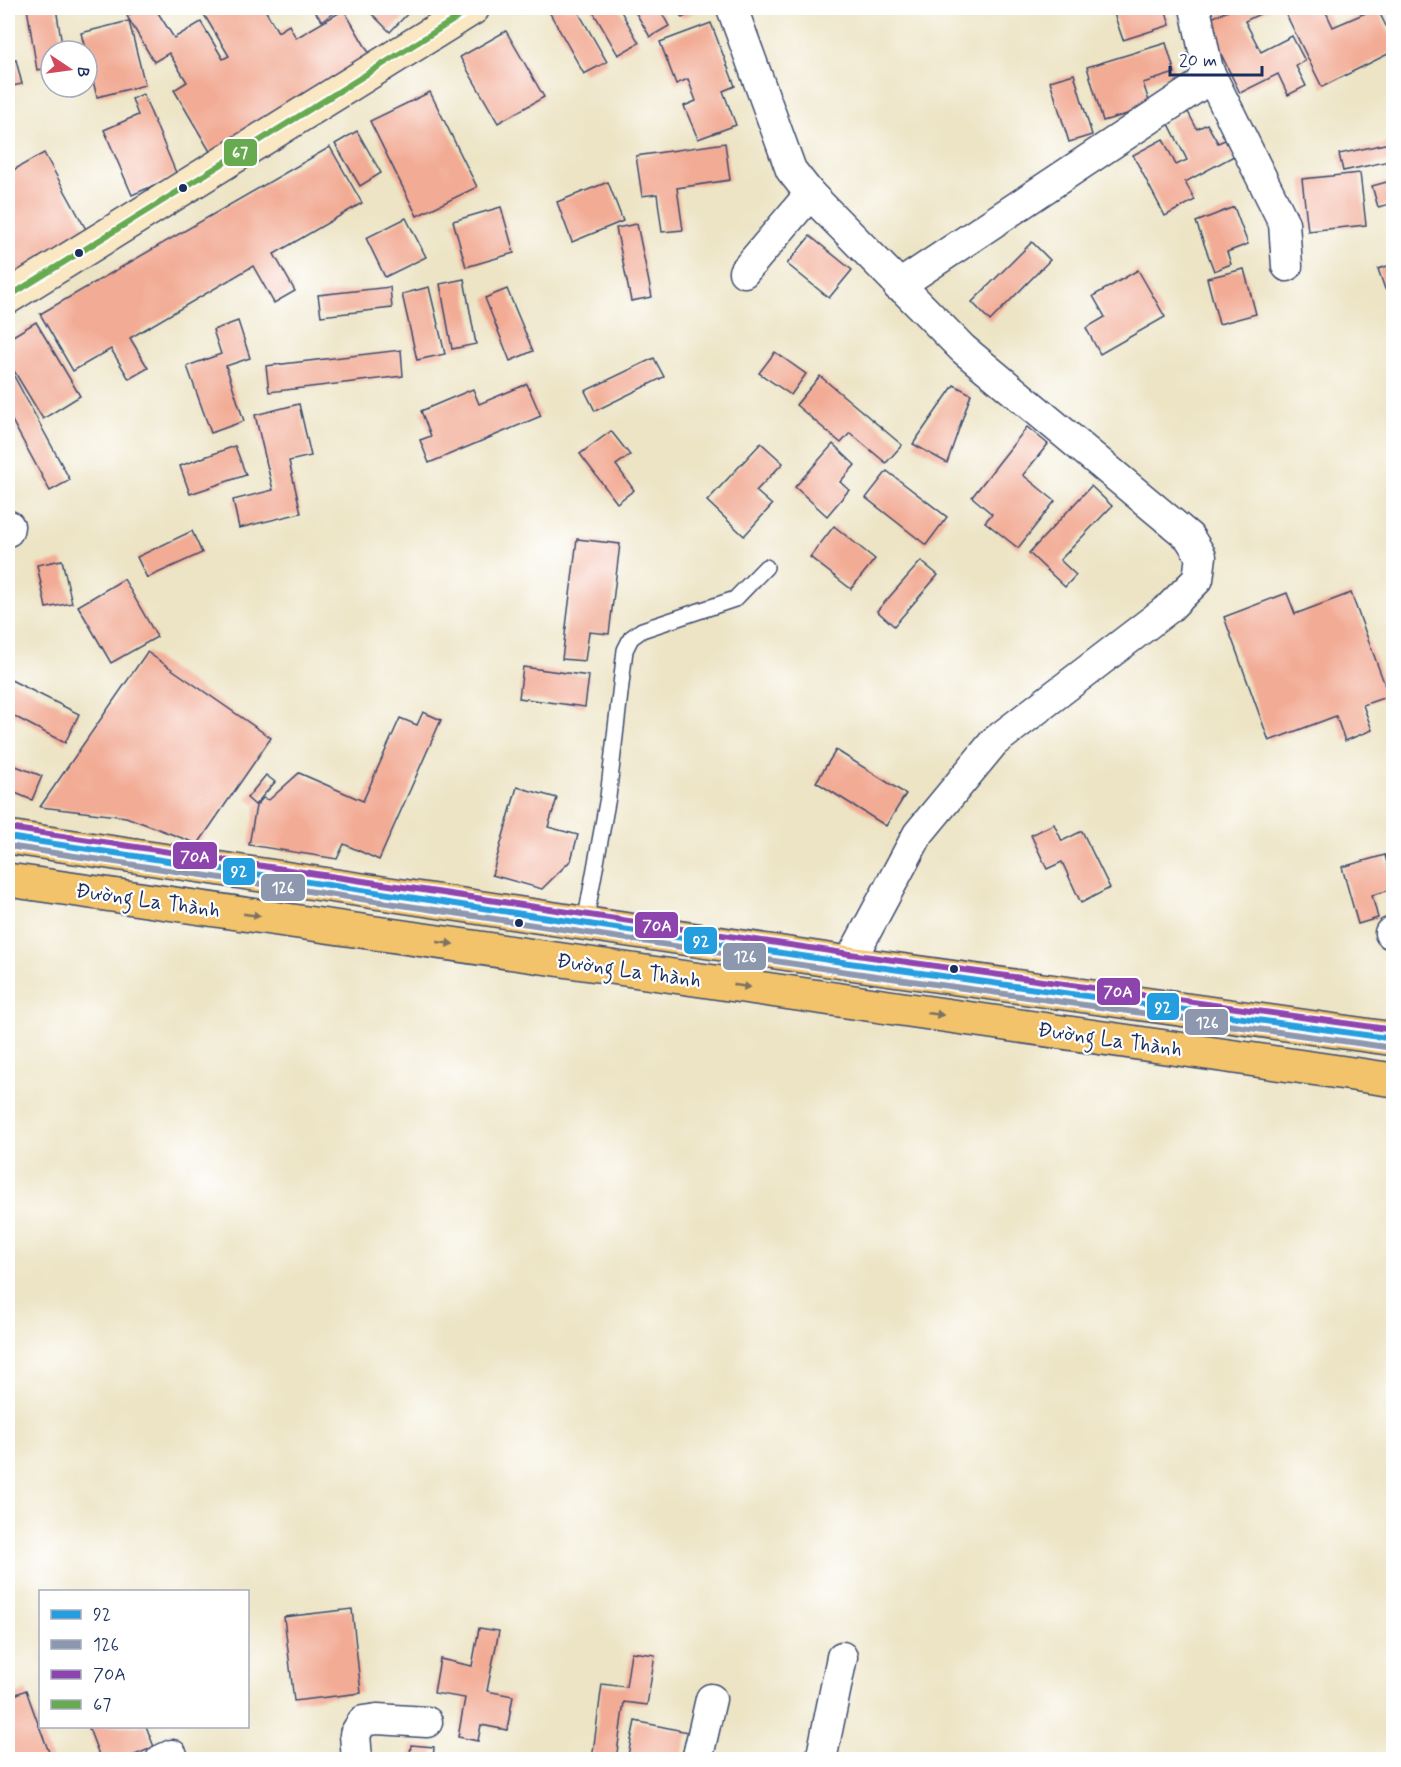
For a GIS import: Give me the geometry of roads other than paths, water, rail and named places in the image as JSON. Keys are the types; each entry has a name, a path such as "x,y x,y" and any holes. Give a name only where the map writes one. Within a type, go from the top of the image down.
{"highway":[{"name":"Đường La Thành","path":"8,837 849,963 1394,1039"},
{"name":"Đường La Thành","path":"8,880 1394,1080"}],"main road":[{"path":"8,297 473,8"}],"street":[{"path":"732,8 791,170 810,194 898,286 963,349 1190,537 1201,556 1198,579 1169,608 994,742 918,834 849,963"},
{"path":"1195,8 1208,70 1284,223 1287,266"},
{"path":"898,286 1200,85 1208,70"},
{"path":"744,272 810,194"},
{"path":"821,1760 842,1657"},
{"path":"697,1760 711,1699"},
{"path":"357,1760 355,1734 363,1721 377,1719 427,1722"}],"lane":[{"path":"585,923 609,797 625,650 631,638 642,630 735,599 766,567"}]}
